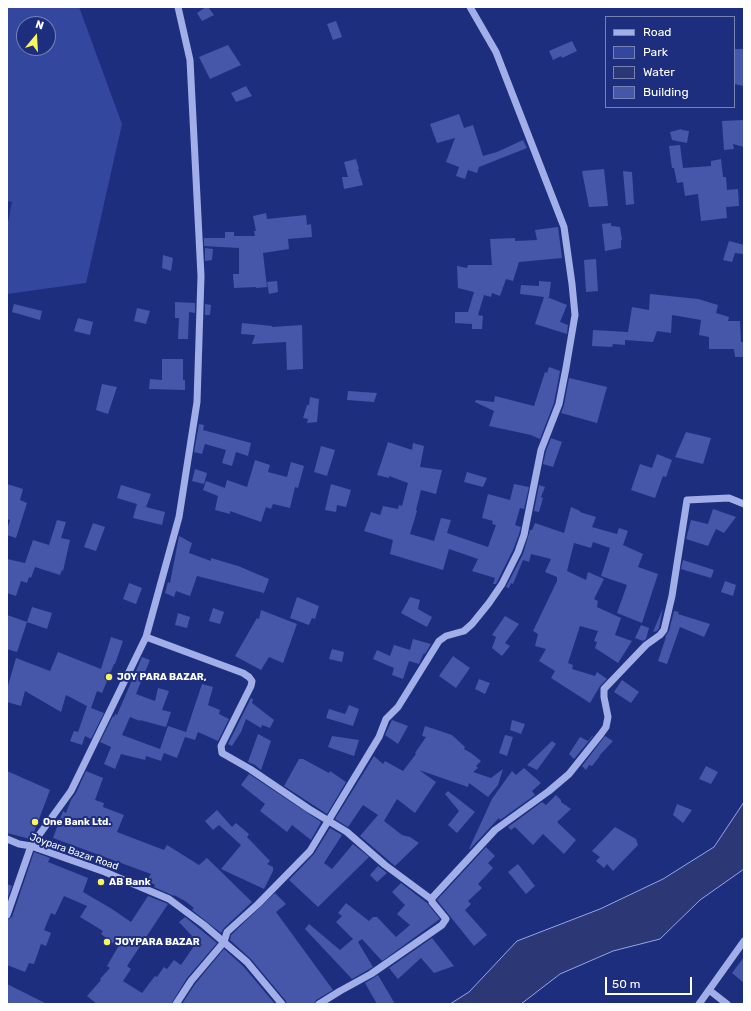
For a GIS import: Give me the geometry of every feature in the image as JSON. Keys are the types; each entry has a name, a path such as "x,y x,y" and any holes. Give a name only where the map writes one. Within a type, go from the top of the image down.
{"street":[{"path":"7,914 31,846 71,792 146,637 179,517 197,402 201,276 190,60 178,7"},
{"path":"176,1004 192,981 224,942 227,932 258,904 310,851 379,737 386,719 398,707 439,642 446,636 464,631 489,604 502,584 518,552 524,535 542,450 559,404 575,315 564,227 496,52 470,7"},
{"path":"431,899 495,830 550,791 569,774 606,727 608,717 604,690 646,645 660,635 664,630 672,596 687,500 729,498 744,504"},
{"path":"146,637 243,673 249,677 252,681 251,686 221,746 222,754 250,769 308,809 347,832 385,865 431,899 445,917 446,921 442,925 377,970 319,1004"},
{"name":"Joypara Bazar Road","path":"7,840 31,846 105,872 169,899 204,925 247,962 282,1004"},
{"path":"699,1004 744,941"},
{"path":"709,990 727,1004"}],"green space":[{"path":"7,7 79,7 122,124 86,283 7,294 7,227 12,202 7,201"}],"water":[{"path":"744,802 744,869 700,900 660,939 613,951 560,974 521,1004 450,1004 469,992 517,941 600,909 663,879 714,847"}],"building":[{"path":"208,7 214,15 202,21 197,13"},
{"path":"336,21 342,37 333,40 327,24"},
{"path":"572,41 577,51 562,58 561,56 553,60 549,51"},
{"path":"228,45 241,65 210,79 199,57"},
{"path":"735,49 744,49 744,86 735,84"},
{"path":"246,86 252,96 236,102 231,93"},
{"path":"459,114 464,128 473,125 483,156 497,152 523,140 527,148 479,167 477,173 468,170 465,179 456,176 459,167 446,162 455,138 437,143 430,124"},
{"path":"744,120 744,147 733,144 734,149 724,150 722,121"},
{"path":"681,129 689,131 687,143 672,140 670,132"},
{"path":"680,145 683,168 711,166 711,161 721,159 723,177 726,177 727,190 738,189 739,206 726,207 727,218 701,221 698,194 685,196 683,182 677,183 674,168 672,168 669,146"},
{"path":"356,159 363,185 344,189 342,177 348,177 344,162"},
{"path":"604,169 608,206 589,207 582,171"},
{"path":"623,171 632,172 634,204 626,205"},
{"path":"266,213 267,219 306,215 307,225 311,224 312,237 288,239 289,249 263,253 267,287 234,288 233,274 239,274 239,248 204,246 204,238 225,238 225,232 234,232 234,236 255,236 254,231 256,231 253,216"},
{"path":"611,223 611,226 620,227 622,240 621,248 605,251 602,224"},
{"path":"558,227 562,258 519,262 513,281 506,279 500,296 492,293 491,297 484,295 478,315 483,316 482,329 472,329 472,324 455,323 455,312 468,312 474,292 458,288 457,266 467,268 468,265 492,265 490,239 515,238 515,241 537,240 535,230"},
{"path":"729,241 744,245 743,254 735,253 732,262 723,260"},
{"path":"205,248 213,249 212,260 205,261"},
{"path":"163,255 173,258 171,271 162,268"},
{"path":"596,259 598,291 586,292 584,260"},
{"path":"277,281 278,292 269,294 267,282"},
{"path":"539,281 551,282 549,297 547,297 567,305 560,322 568,325 567,334 535,324 544,297 520,294 521,285 539,286"},
{"path":"650,294 698,299 718,305 716,313 729,317 728,321 740,321 741,342 743,342 743,357 735,357 734,349 709,349 709,337 699,335 701,320 672,315 671,333 657,331 653,342 625,340 625,345 613,344 612,347 592,346 593,330 628,332 632,307 649,310"},
{"path":"175,302 195,303 195,313 189,312 188,339 178,339 179,318 175,318"},
{"path":"14,304 42,311 40,320 12,312"},
{"path":"205,304 211,305 210,315 205,315"},
{"path":"137,308 150,311 146,324 134,321"},
{"path":"78,318 93,322 90,335 74,331"},
{"path":"242,323 272,327 302,325 303,369 287,370 286,342 252,344 255,335 241,334"},
{"path":"162,359 183,359 183,380 185,380 185,390 149,389 150,379 162,380"},
{"path":"549,367 560,371 554,403 540,439 531,435 489,426 494,411 475,402 476,400 494,402 495,396 534,406 545,372 547,373"},
{"path":"569,378 607,387 597,423 561,413"},
{"path":"102,384 117,387 108,414 96,410"},
{"path":"348,391 377,393 374,402 347,400"},
{"path":"310,397 319,399 317,422 307,423 308,419 303,418 307,405 309,405"},
{"path":"199,424 204,425 203,430 251,443 248,456 236,452 232,466 222,463 226,450 205,444 202,454 194,452"},
{"path":"686,432 711,438 703,464 675,457"},
{"path":"551,438 562,442 553,467 543,464"},
{"path":"388,442 412,450 413,443 424,446 420,467 442,470 436,494 421,490 417,511 410,534 434,541 441,518 451,520 447,533 488,547 496,525 492,524 493,521 482,518 488,494 510,500 514,484 529,487 524,509 520,508 515,525 521,527 519,534 513,550 496,584 493,584 495,578 472,571 478,559 449,549 443,570 390,554 393,540 364,531 371,512 380,515 383,506 398,509 399,505 402,506 408,483 389,476 389,478 377,475"},
{"path":"321,446 335,450 327,476 314,472"},
{"path":"657,454 672,460 666,477 663,476 655,498 631,490 640,464 652,468"},
{"path":"255,460 270,465 268,472 287,477 291,462 304,466 298,488 295,487 290,508 273,504 271,509 266,507 261,522 230,511 230,514 215,510 218,496 203,490 206,481 225,488 227,480 247,487"},
{"path":"195,469 207,473 204,484 192,481"},
{"path":"467,472 487,478 483,487 464,482"},
{"path":"7,484 23,489 20,500 27,503 16,538 7,535 10,520 7,519"},
{"path":"331,484 351,490 346,507 337,505 336,512 325,510"},
{"path":"121,485 151,494 146,507 165,512 162,525 133,518 137,504 117,498"},
{"path":"539,485 545,487 541,497 543,498 539,512 534,511"},
{"path":"571,507 580,512 596,517 592,527 617,534 619,528 628,531 623,545 643,554 638,567 658,574 642,623 617,613 627,585 601,576 610,548 593,542 591,548 574,543 567,571 586,580 588,572 604,579 594,599 598,601 597,607 621,618 615,635 632,641 618,663 595,648 597,642 594,641 598,631 580,626 568,663 573,665 572,669 595,676 597,672 607,679 600,686 590,703 551,678 555,671 539,661 546,649 535,646 538,634 533,631 557,581 557,577 545,572 551,559 531,554 529,562 523,560 513,584 511,583 509,588 506,587 523,554 530,530 532,530 535,523 564,533"},
{"path":"713,509 736,517 724,533 716,529 708,546 686,539 691,520 708,524"},
{"path":"57,520 66,522 61,538 70,540 63,571 62,570 60,575 35,567 31,578 29,577 27,583 21,581 16,596 7,593 7,559 25,563 33,540 49,545"},
{"path":"93,523 105,527 96,551 84,547"},
{"path":"179,536 192,543 189,553 211,561 211,558 238,566 269,579 264,593 197,576 190,596 176,591 174,597 165,593 168,582 170,583"},
{"path":"683,560 714,570 711,578 681,569"},
{"path":"725,581 736,585 733,596 721,592"},
{"path":"129,583 142,588 136,604 123,599"},
{"path":"297,597 319,606 315,619 312,618 309,625 290,618"},
{"path":"410,597 420,600 418,609 432,617 427,627 401,613"},
{"path":"32,607 52,613 47,629 27,622"},
{"path":"213,608 224,612 220,624 209,621"},
{"path":"663,608 659,628 657,631 653,632"},
{"path":"261,610 297,624 283,663 269,657 261,670 235,656 257,618 259,619"},
{"path":"674,611 679,612 678,614 710,624 704,637 680,627 667,664 658,661 665,637 669,631"},
{"path":"178,613 190,617 187,628 175,625"},
{"path":"7,615 27,622 17,652 7,649"},
{"path":"505,616 519,624 505,643 510,646 502,656 492,648 496,637 492,635"},
{"path":"641,625 649,628 646,639 643,641 635,638"},
{"path":"111,637 123,641 102,693 97,691 91,708 104,713 91,739 85,736 82,745 70,741 74,731 78,732 87,706 66,695 61,712 25,691 21,706 7,702 7,689 16,658 50,671 58,652 101,669"},
{"path":"413,639 431,644 425,654 424,653 419,664 409,661 403,679 392,675 394,668 373,659 377,650 390,656 394,645 410,650"},
{"path":"332,649 344,652 342,662 329,659"},
{"path":"453,656 470,668 456,688 439,676"},
{"path":"142,657 150,660 136,694 155,701 158,688 169,691 162,710 171,712 166,727 130,717 122,735 160,749 168,726 186,732 202,684 213,687 208,705 220,710 219,714 229,719 218,741 198,732 195,740 185,737 177,758 164,753 161,761 146,756 145,760 121,754 115,769 104,764 111,747 100,742 113,716 114,717 115,714 117,715"},
{"path":"479,679 490,683 485,694 475,689"},
{"path":"622,680 639,692 631,703 614,692"},
{"path":"251,698 253,699 252,703 274,720 270,728 262,725 261,728 246,719 241,732 232,746 228,744"},
{"path":"349,705 359,709 353,726 326,718 329,709 345,714"},
{"path":"392,720 408,726 398,744 385,735"},
{"path":"512,720 525,724 521,734 510,730"},
{"path":"425,726 452,735 465,747 464,749 481,761 476,766 478,768 473,772 491,778 503,769 498,785 488,797 469,783 468,787 419,770 436,782 415,813 397,799 384,821 402,835 410,837 419,843 395,866 360,836 378,815 363,805 348,827 335,819 374,756 383,764 385,761 403,771 416,754 415,753 426,737 422,736"},
{"path":"258,734 271,741 261,770 248,762"},
{"path":"505,735 513,737 507,756 499,753"},
{"path":"332,736 359,740 354,756 328,747"},
{"path":"592,736 574,759 569,754 580,737 588,741"},
{"path":"605,736 613,741 592,766 589,765 586,770 582,766"},
{"path":"552,741 556,744 537,770 527,765"},
{"path":"299,759 303,759 329,773 330,771 346,782 327,814 284,786"},
{"path":"706,766 718,772 711,784 699,779"},
{"path":"524,768 541,783 532,791 535,795 500,820 499,818 469,849 492,799 512,771 516,775"},
{"path":"7,771 50,790 33,835 30,839 7,833"},
{"path":"86,771 103,778 95,800 104,803 103,807 124,815 117,832 164,850 167,845 199,865 207,858 252,902 224,928 221,933 192,910 194,908 185,901 154,887 155,885 147,880 151,874 53,838 63,811 66,813"},
{"path":"249,774 321,822 311,840 292,825 287,832 260,811 265,804 241,785"},
{"path":"448,791 475,812 457,833 448,825 459,811 445,794"},
{"path":"556,795 561,802 571,809 557,822 576,840 564,854 543,834 533,845 515,827 511,830 508,827 542,802 546,805"},
{"path":"677,804 692,810 683,823 673,815"},
{"path":"217,810 232,827 236,823 249,834 247,837 270,861 267,864 273,867 273,871 264,889 221,869 241,845 219,825 213,830 205,821"},
{"path":"615,827 636,839 638,845 613,871 607,864 604,868 596,861 600,857 592,851"},
{"path":"330,828 342,835 324,863 332,869 353,844 369,857 318,907 289,880 314,854"},
{"path":"486,847 495,856 488,863 493,868 478,884 482,888 468,901 471,904 465,910 487,935 474,946 437,900"},
{"path":"34,852 50,858 48,862 88,878 83,892 131,922 148,896 168,904 127,966 131,969 123,981 142,993 164,967 167,969 174,960 181,965 194,946 188,939 192,936 179,922 185,917 217,943 187,978 171,1004 97,1004 87,996 110,968 107,966 118,947 101,934 103,931 80,917 87,906 64,896 55,915 51,913 44,930 51,933 46,946 41,944 34,964 29,963 25,972 7,965 7,920 12,917"},
{"path":"518,864 535,886 526,894 508,872"},
{"path":"378,866 387,873 377,882 370,875"},
{"path":"401,883 427,903 440,919 382,961 362,939 358,942 373,967 352,979 305,929 309,924 340,950 353,939 336,922 342,916 338,913 346,903 369,921 373,917 377,917 396,937 410,925 397,914 405,905 392,892"},
{"path":"7,884 12,886 7,900"},
{"path":"275,893 286,904 276,912 333,990 316,1000 314,1004 287,1004 251,959 230,940 231,935"},
{"path":"432,938 454,966 434,973 421,958 398,979 389,968"},
{"path":"224,949 243,966 275,1004 182,1004 195,984"},
{"path":"744,957 744,983 732,973"},
{"path":"378,975 395,1004 377,1004 365,983"},
{"path":"7,984 47,1004 7,1004"}],"place":[{"name":"JOY PARA BAZAR,","path":"109,677"},
{"name":"One Bank Ltd.","path":"35,822"},
{"name":"AB Bank","path":"101,882"},
{"name":"JOYPARA BAZAR","path":"107,942"}]}
